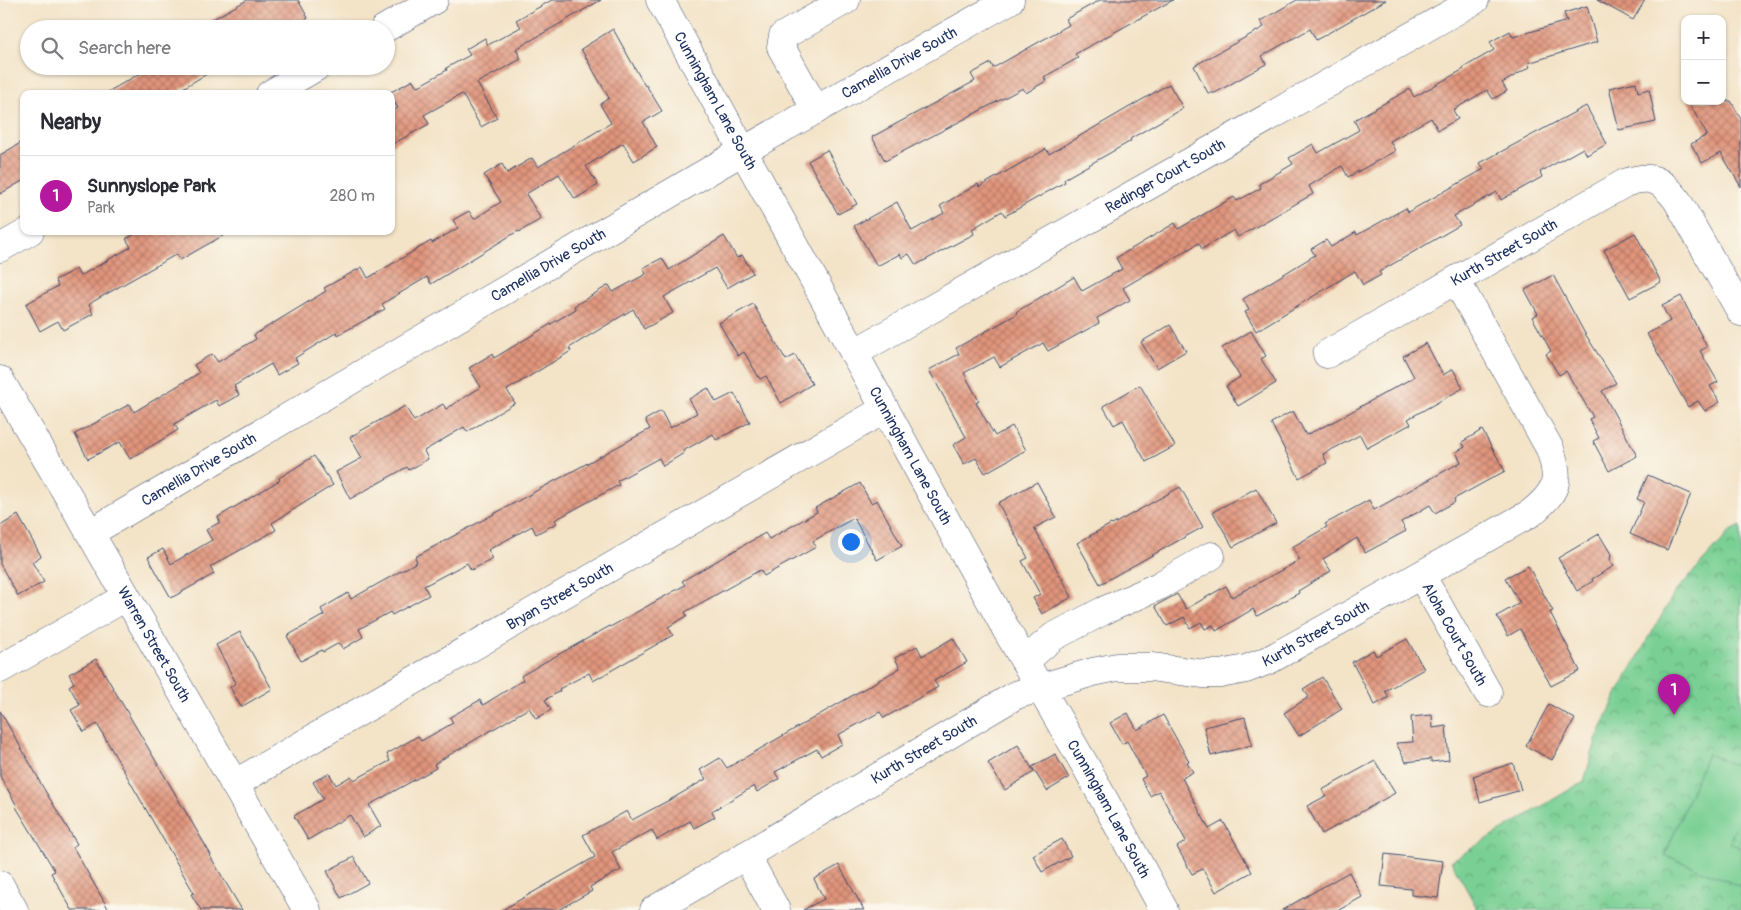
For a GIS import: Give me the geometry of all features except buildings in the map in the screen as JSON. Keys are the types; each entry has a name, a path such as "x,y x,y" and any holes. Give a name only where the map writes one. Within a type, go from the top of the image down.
{"street":[{"path":"395,23 434,0"},
{"name":"Cunningham Lane South","path":"660,0 1040,688 1090,772 1164,910"},
{"path":"816,110 781,47 783,36 846,0"},
{"name":"Camellia Drive South","path":"90,532 743,152 1009,0"},
{"name":"Redinger Court South","path":"854,353 1475,0"},
{"path":"277,90 303,75"},
{"name":"Kurth Street South","path":"654,910 1016,695 1117,667 1151,667 1204,674 1220,674 1246,669 1269,660 1531,513 1552,492 1556,480 1556,465 1550,448 1456,280 1626,183 1649,178 1658,181 1669,190 1677,200 1741,312"},
{"path":"0,248 23,235"},
{"path":"1327,354 1456,280"},
{"name":"Warren Street South","path":"0,380 90,532 307,910"},
{"name":"Bryan Street South","path":"234,784 885,408"},
{"path":"1025,661 1053,637 1159,586 1210,556"},
{"name":"Aloha Court South","path":"1421,575 1488,693"},
{"path":"0,669 126,597"},
{"path":"746,855 776,910"},
{"path":"0,885 14,910"}],"green space":[{"path":"1741,526 1741,910 1478,910 1451,861 1584,781 1597,738 1618,692 1675,592 1731,531"},
{"path":"1707,754 1741,768 1741,813 1729,843 1741,848 1741,882 1739,886 1665,855"}],"place":[{"name":"Sunnyslope Park","path":"1674,715"}]}
